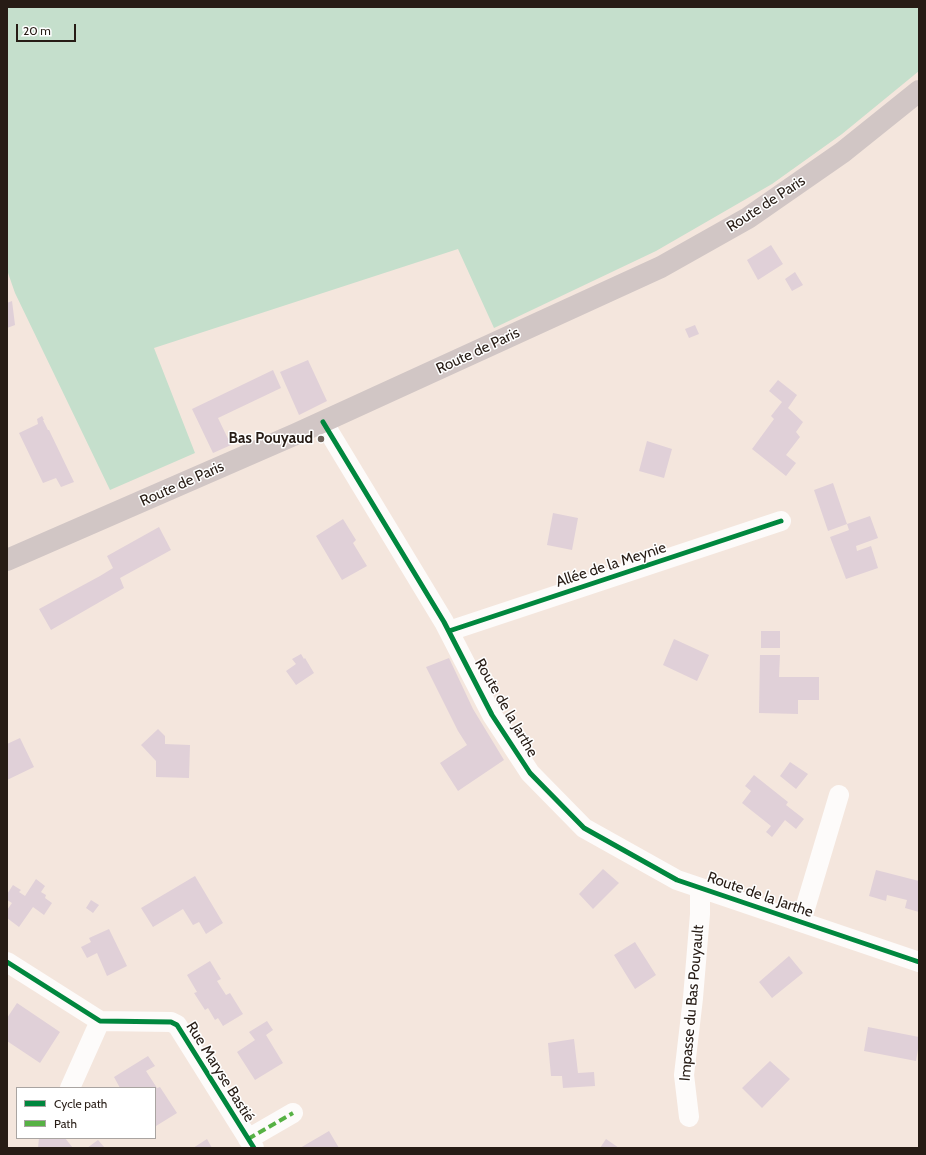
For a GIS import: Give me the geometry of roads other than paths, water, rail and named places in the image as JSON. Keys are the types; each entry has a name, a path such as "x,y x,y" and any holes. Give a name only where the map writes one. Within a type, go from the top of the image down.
{"main road":[{"name":"Route de Paris","path":"7,560 323,422 661,268 748,218 843,152 919,91"}],"street":[{"name":"Route de la Jarthe","path":"323,422 444,622 492,715 530,773 584,828 677,880 919,962"},
{"name":"Allée de la Meynie","path":"449,631 781,521"},
{"path":"801,922 839,795"},
{"name":"Impasse du Bas Pouyault","path":"689,1117 684,1075 693,998 700,914 700,888"},
{"path":"7,962 100,1021 70,1087"},
{"name":"Rue Maryse Bastié","path":"100,1021 171,1022 177,1025 251,1144"},
{"path":"251,1144 293,1113"}],"place":[{"name":"Bas Pouyaud","path":"321,439"}]}
